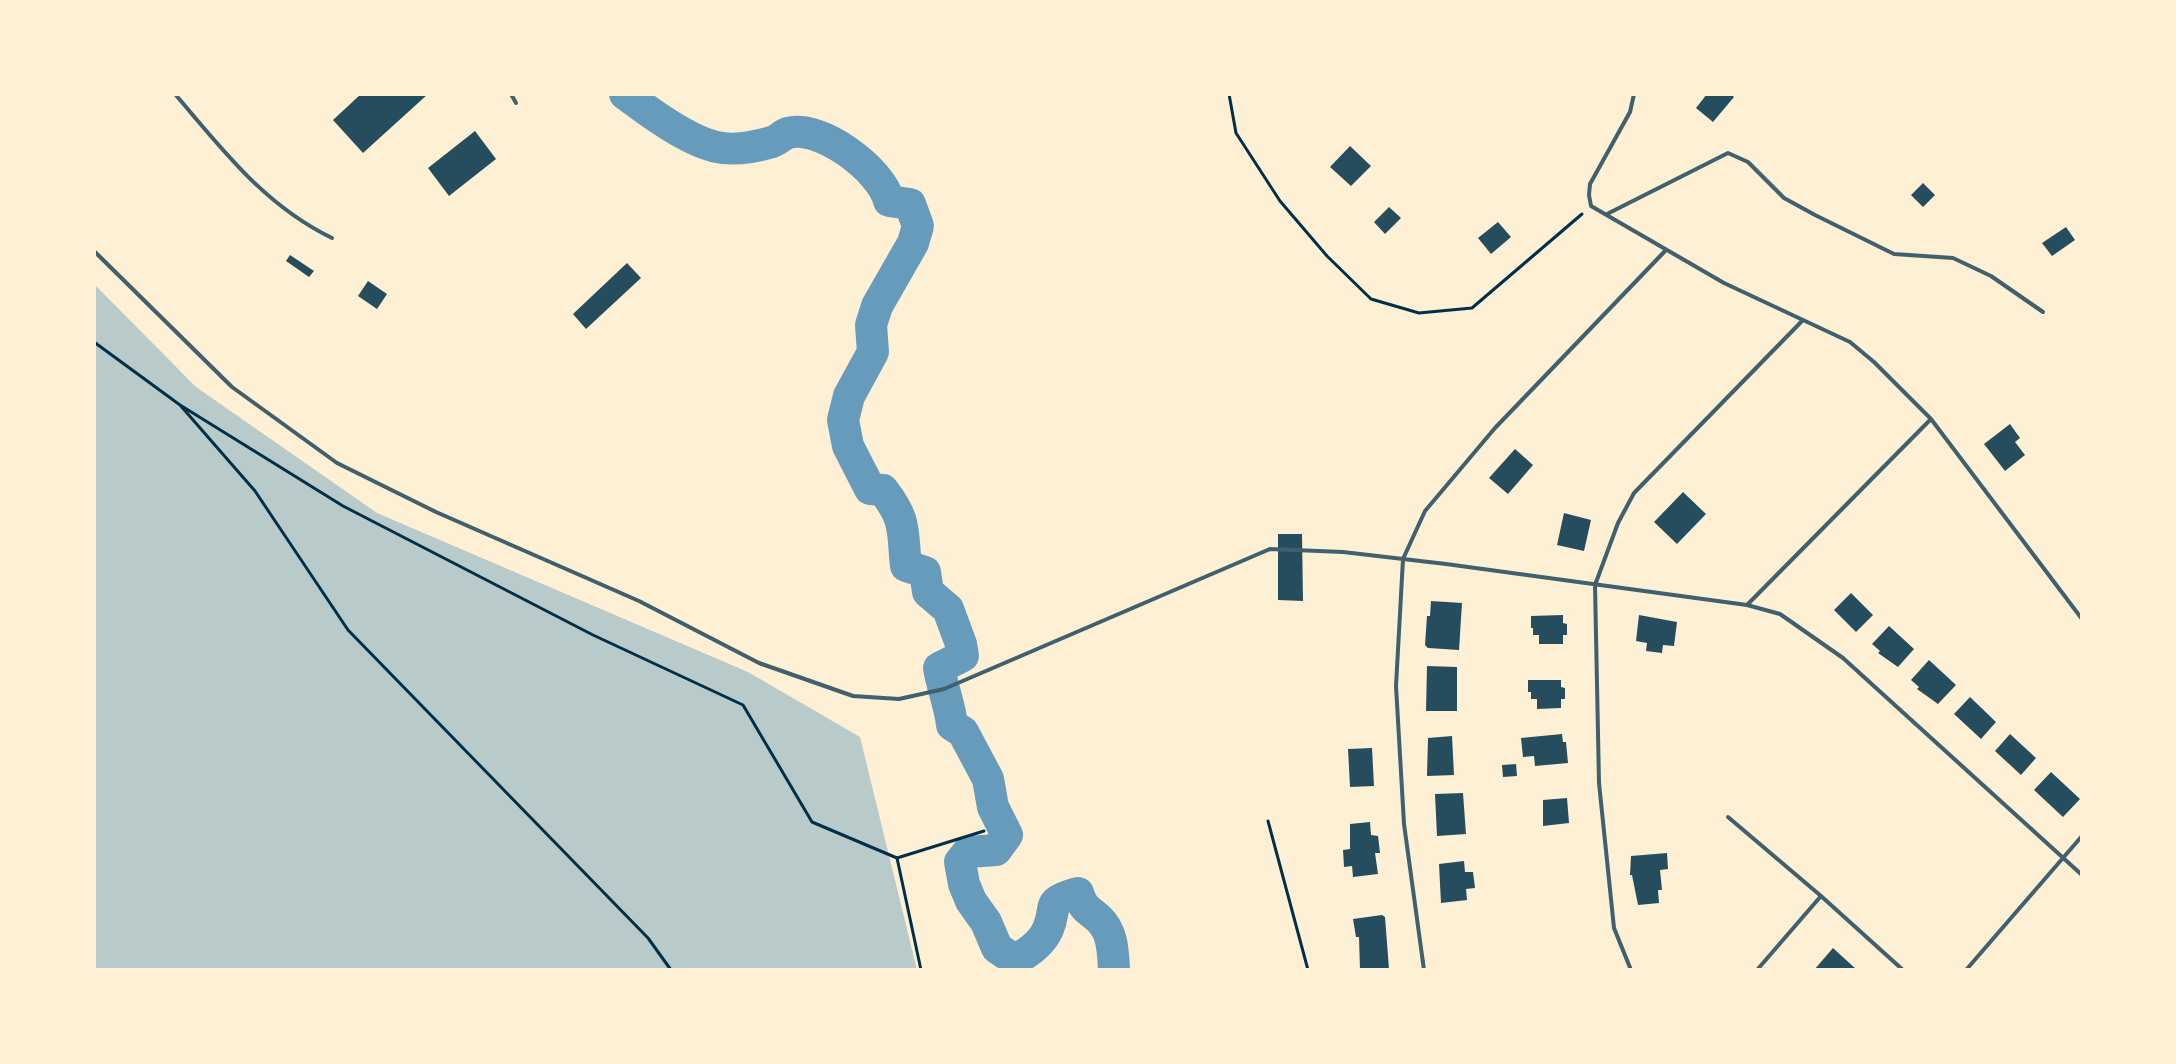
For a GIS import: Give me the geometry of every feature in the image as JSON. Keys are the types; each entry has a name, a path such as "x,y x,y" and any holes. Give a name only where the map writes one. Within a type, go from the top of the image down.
{"lane":[{"path":"175,94 252,184 314,229 332,238"},
{"path":"511,94 516,103"},
{"path":"1634,94 1630,112 1590,184 1591,206 1724,283 1850,342 1874,362 1931,419 2082,619"},
{"path":"1607,214 1728,153 1748,162 1784,198 1815,215 1894,254 1953,258 1991,276 2043,312"},
{"path":"1424,970 1404,824 1396,686 1403,559 1425,511 1495,428 1666,250"},
{"path":"94,251 232,387 337,463 436,512 639,601 759,663 853,696 899,699 944,689 1270,549 1343,552 1403,559 1747,605 1780,614 1843,658 2082,875"},
{"path":"1631,970 1614,928 1599,783 1595,585 1618,523 1634,493 1802,321"},
{"path":"1747,605 1931,419"},
{"path":"1728,817 1903,970"},
{"path":"1966,970 2082,836"},
{"path":"1757,970 1821,896"}],"path":[{"path":"1229,94 1236,133 1280,201 1327,256 1371,299 1419,313 1472,308 1591,206"},
{"path":"94,342 180,405 343,506 593,635 743,705 812,822 897,858 984,831"},
{"path":"180,405 255,491 348,630 648,938 671,970"},
{"path":"1268,821 1308,970"},
{"path":"897,858 921,970"}],"shaded area":[{"path":"94,284 196,387 377,513 748,672 860,737 917,970 94,970"}],"building":[{"path":"361,94 428,94 363,153 333,120"},
{"path":"1707,94 1731,94 1734,97 1713,122 1696,108"},
{"path":"475,131 496,159 449,196 428,168"},
{"path":"1350,146 1371,166 1351,186 1330,167"},
{"path":"1923,183 1935,195 1923,207 1911,195"},
{"path":"1389,207 1401,218 1385,234 1374,222"},
{"path":"1498,222 1511,237 1491,254 1478,238"},
{"path":"2066,227 2075,240 2052,256 2042,243"},
{"path":"290,255 314,271 309,277 286,261"},
{"path":"627,263 641,278 586,329 573,314"},
{"path":"368,281 387,294 377,309 358,296"},
{"path":"2010,424 2020,438 2015,442 2025,455 2005,471 1984,444"},
{"path":"1515,449 1533,465 1508,494 1489,478"},
{"path":"1683,492 1706,514 1677,544 1654,522"},
{"path":"1564,513 1591,520 1584,551 1557,545"},
{"path":"1278,534 1302,534 1303,601 1278,600"},
{"path":"1851,593 1873,615 1856,632 1834,610"},
{"path":"1431,601 1462,603 1459,650 1428,648 1425,645"},
{"path":"1563,615 1567,635 1563,635 1563,644 1539,644 1539,635 1533,635 1531,628 1531,616"},
{"path":"1639,615 1677,622 1674,646 1663,645 1662,653 1646,651 1647,643 1636,641"},
{"path":"1889,626 1914,649 1898,667 1878,653 1880,651 1872,644"},
{"path":"1929,660 1956,685 1938,704 1917,689 1919,687 1911,680"},
{"path":"1427,666 1457,667 1457,711 1426,711"},
{"path":"1528,680 1561,680 1565,699 1561,699 1561,708 1537,709 1537,699 1531,699 1531,692 1528,692"},
{"path":"1970,697 1996,722 1981,739 1954,714"},
{"path":"1562,734 1568,763 1535,766 1534,756 1523,757 1521,738"},
{"path":"2010,734 2036,758 2021,775 1995,751"},
{"path":"1452,736 1454,775 1427,776 1428,738"},
{"path":"1372,748 1374,786 1350,787 1348,749"},
{"path":"1516,764 1517,776 1503,777 1502,765"},
{"path":"2051,772 2080,799 2063,817 2034,790"},
{"path":"1463,793 1466,834 1437,836 1435,794"},
{"path":"1567,798 1569,823 1543,826 1543,800"},
{"path":"1370,822 1371,835 1378,836 1380,853 1375,853 1378,874 1353,877 1352,866 1344,867 1343,850 1350,849 1350,824"},
{"path":"1667,853 1668,869 1660,870 1662,890 1658,890 1659,903 1638,905 1630,875 1631,856"},
{"path":"1464,861 1465,872 1473,872 1475,888 1466,889 1467,900 1441,903 1439,864"},
{"path":"1385,917 1389,969 1360,970 1359,937 1356,937 1353,919"},
{"path":"1833,948 1857,970 1814,970"}],"waterway":[{"path":"625,94 672,127 711,146 741,148 772,142 788,133 816,135 862,163 875,176 889,201 910,204 918,226 913,243 877,306 871,325 873,352 849,396 843,420 848,446 870,489 883,490 900,518 906,566 925,572 928,592 948,609 961,644 963,656 939,668 952,725 963,732 988,779 993,807 1007,835 996,850 968,852 960,862 964,884 997,948 1015,960 1042,939 1056,902 1078,893 1084,906 1107,930 1114,970"}]}
